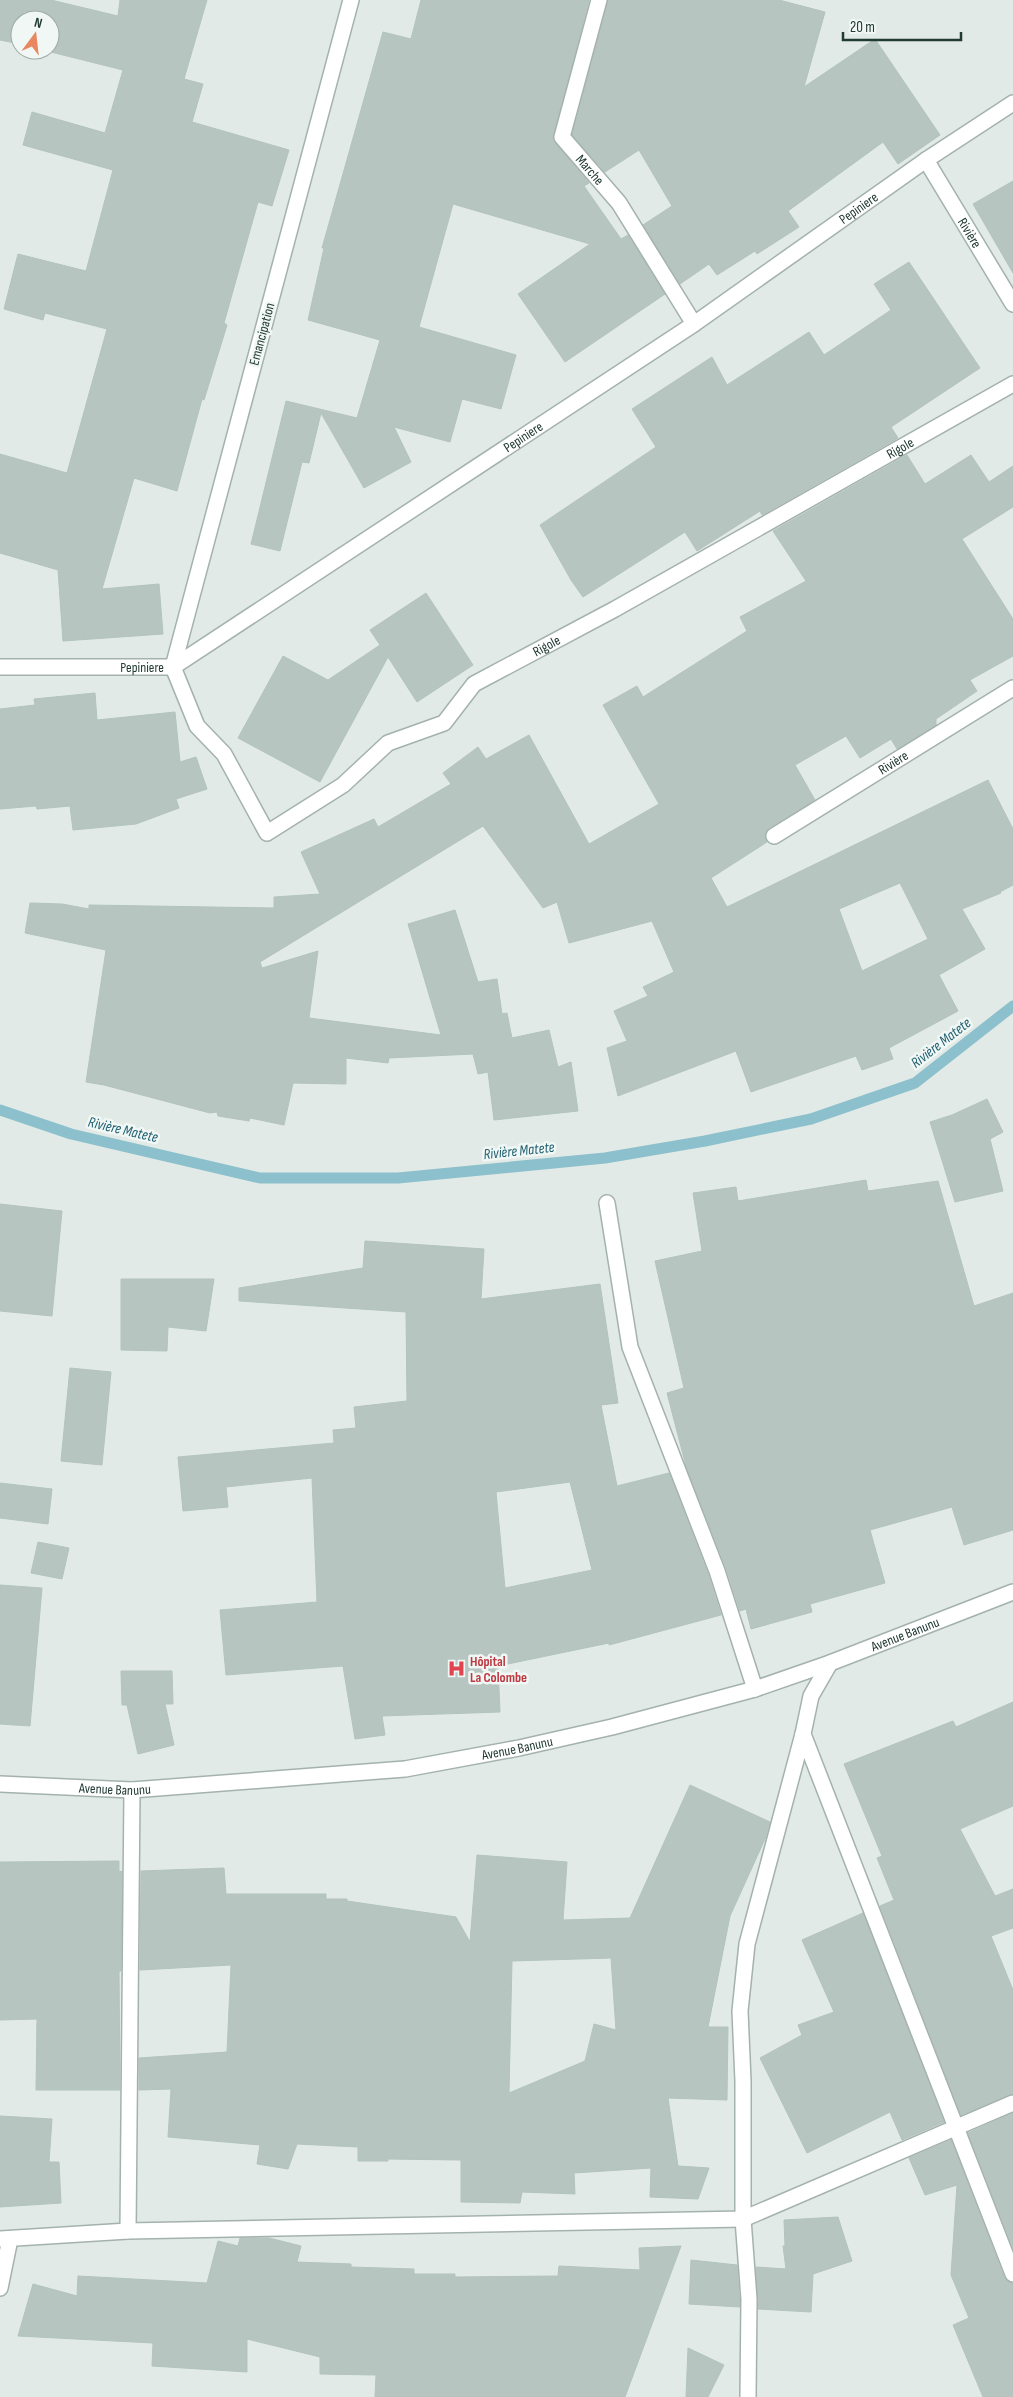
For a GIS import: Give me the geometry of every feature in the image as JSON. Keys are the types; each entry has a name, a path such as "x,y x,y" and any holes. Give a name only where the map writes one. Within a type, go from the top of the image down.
{"street":[{"name":"Emancipation","path":"173,667 351,0"},
{"name":"Marche","path":"599,0 562,137 619,203 694,324"},
{"name":"Pepiniere","path":"0,668 173,667 694,324 926,160 1013,103"},
{"name":"Rivière","path":"926,160 1013,304"},
{"name":"Rigole","path":"173,667 197,726 224,754 267,833 343,785 388,742 444,723 474,684 615,609 1013,384"},
{"name":"Rivière","path":"774,836 1013,688"},
{"path":"607,1204 630,1347 716,1572 755,1689"},
{"name":"Avenue Banunu","path":"0,1784 132,1790 405,1769 528,1746 612,1727 755,1689 830,1663 1013,1592"},
{"path":"748,2397 749,2299 743,2219 740,2010 747,1944 803,1734 811,1696 830,1663"},
{"path":"803,1734 1013,2274"},
{"path":"128,2231 132,1790"},
{"path":"0,2288 5,2239 128,2231 743,2219 1013,2103"}],"building":[{"path":"0,0 51,0 118,16 120,0 207,0 184,79 203,84 192,122 289,150 272,206 258,202 224,323 227,325 204,400 202,399 177,491 134,478 102,589 159,584 163,634 63,641 58,570 0,553 0,454 67,473 107,329 45,313 43,320 4,309 18,254 86,271 113,170 23,145 32,112 105,133 123,70 60,54 60,10 10,10 10,42 0,40"},
{"path":"421,0 589,0 553,140 589,183 584,186 621,239 628,235 665,294 565,362 518,294 590,244 453,204 419,327 516,355 501,409 462,399 450,442 394,427 411,462 364,488 321,413 309,463 302,462 280,551 251,544 286,401 357,418 380,340 308,320 324,248 322,248 383,32 411,39"},
{"path":"608,0 779,0 825,12 804,87 875,39 940,135 898,164 883,142 788,211 799,227 757,254 755,251 717,275 709,264 680,284 643,225 672,206 639,150 605,172 572,135"},
{"path":"1013,181 1013,273 973,204"},
{"path":"909,262 980,368 891,427 898,438 762,515 760,511 697,551 685,532 583,597 571,580 540,525 656,447 632,409 712,357 727,385 809,332 824,355 891,310 874,284"},
{"path":"907,455 925,484 971,455 989,482 1013,466 1013,507 962,539 1013,619 1013,656 970,680 977,691 936,719 936,725 897,749 891,739 860,758 846,736 795,765 815,800 769,828 765,836 767,842 711,878 727,907 988,780 1013,829 1013,885 1001,893 962,909 985,949 939,975 958,1011 889,1048 893,1059 862,1070 856,1056 751,1092 736,1051 618,1096 607,1048 627,1041 614,1011 648,996 643,987 674,972 652,921 569,943 557,902 543,908 483,826 260,962 262,968 318,951 309,1018 441,1035 408,924 455,910 478,982 497,979 502,1014 507,1013 512,1038 549,1030 558,1067 571,1062 578,1111 494,1120 488,1072 478,1074 473,1054 389,1058 388,1063 346,1058 346,1084 293,1083 284,1125 250,1118 249,1121 218,1116 217,1112 210,1113 86,1082 106,950 25,933 30,903 62,904 89,909 89,905 274,908 274,897 320,894 301,852 374,819 378,827 451,784 443,773 478,747 486,759 529,735 589,844 659,804 603,705 637,686 643,697 747,631 740,617 806,581 773,531","holes":["900,883 928,939 862,971 839,909"]},
{"path":"426,593 473,665 417,702 388,657 320,782 238,738 283,656 328,680 380,645 370,630"},
{"path":"95,693 97,720 175,712 180,762 196,757 207,789 176,799 179,808 136,824 73,830 70,806 37,809 36,806 0,809 0,709 35,705 34,699"},
{"path":"987,1099 1003,1132 990,1139 1003,1191 955,1202 930,1122 952,1115"},
{"path":"866,1180 868,1191 938,1181 974,1306 1013,1293 1013,1530 964,1545 952,1507 870,1530 885,1583 810,1604 812,1612 751,1629 746,1609 740,1611 726,1568 686,1466 667,1393 684,1388 655,1261 702,1251 693,1193 736,1187 738,1201"},
{"path":"0,1204 62,1211 52,1316 0,1311"},
{"path":"365,1241 484,1249 481,1299 600,1284 618,1403 601,1405 617,1486 669,1473 708,1574 721,1615 609,1645 609,1643 498,1666 500,1712 382,1716 385,1735 355,1739 343,1666 226,1675 220,1610 317,1602 312,1478 226,1487 228,1507 183,1511 178,1457 334,1443 333,1430 356,1428 354,1407 407,1401 406,1312 239,1301 239,1288 363,1268","holes":["570,1482 592,1570 505,1588 496,1492"]},
{"path":"121,1279 214,1279 206,1331 168,1327 167,1351 121,1350"},
{"path":"70,1368 111,1372 102,1465 61,1461"},
{"path":"0,1483 52,1489 48,1524 0,1518"},
{"path":"38,1542 69,1548 62,1579 31,1573"},
{"path":"0,1585 42,1588 30,1726 0,1724"},
{"path":"121,1671 172,1671 173,1704 165,1704 174,1745 138,1754 127,1705 122,1705"},
{"path":"1013,1702 1013,1806 960,1829 995,1896 1013,1889 1013,1928 991,1936 1013,1990 1013,2094 961,2115 880,1906 894,1900 877,1858 882,1856 844,1764 953,1721 956,1727"},
{"path":"690,1785 770,1822 765,1839 730,1916 708,2027 728,2027 727,2100 668,2098 678,2166 709,2168 698,2199 650,2197 651,2168 574,2173 575,2194 522,2192 520,2203 461,2202 461,2160 388,2159 388,2161 358,2161 358,2147 297,2144 288,2169 257,2164 260,2145 168,2137 171,2089 139,2090 139,2058 227,2052 231,1965 140,1970 141,1871 224,1868 226,1894 326,1894 326,1899 347,1899 347,1901 456,1917 470,1942 477,1855 567,1862 563,1920 630,1918","holes":["611,1958 616,2030 594,2024 585,2061 509,2093 512,1961"]},
{"path":"119,1861 119,1872 122,1871 121,1971 119,1971 120,2090 36,2090 37,2019 0,2020 0,1862"},
{"path":"863,1913 944,2122 902,2140 890,2112 807,2153 760,2058 802,2035 798,2025 834,2012 802,1940"},
{"path":"1013,2113 1013,2248 968,2133"},
{"path":"0,2116 52,2119 49,2162 59,2162 61,2203 0,2207"},
{"path":"951,2140 1004,2277 1013,2283 1013,2397 983,2397 953,2325 969,2318 951,2275 957,2185 925,2195 909,2158"},
{"path":"838,2217 852,2261 813,2274 811,2312 758,2309 756,2267 786,2269 783,2246 785,2246 784,2220"},
{"path":"240,2238 269,2238 301,2246 297,2262 351,2264 351,2267 414,2269 414,2274 455,2274 455,2277 558,2276 559,2266 640,2270 639,2248 681,2246 625,2397 375,2397 376,2375 320,2374 320,2357 247,2339 247,2372 152,2366 153,2343 18,2336 33,2284 77,2296 78,2276 207,2283 218,2241 238,2246"},
{"path":"691,2260 737,2265 740,2307 689,2304"},
{"path":"688,2348 724,2365 708,2397 686,2397"}],"waterway":[{"name":"Rivière Matete","path":"0,1110 71,1134 260,1178 398,1178 605,1158 705,1141 811,1119 915,1083 1013,1006"}],"place":[{"name":"Hôpital La Colombe","path":"456,1669"}]}
